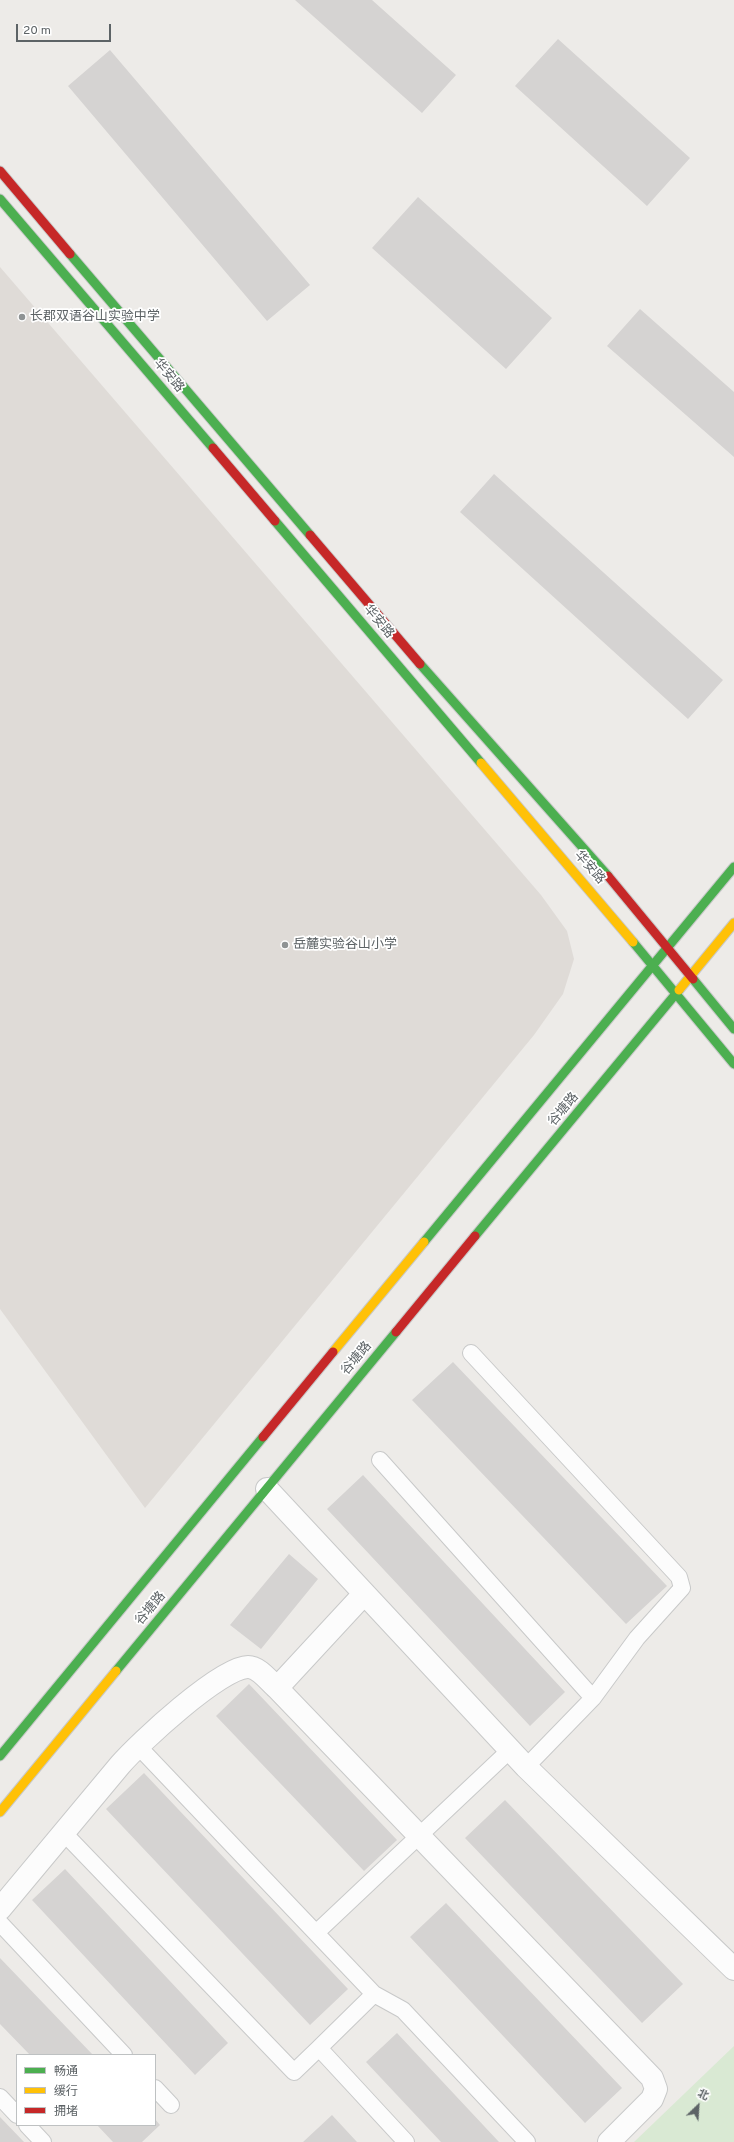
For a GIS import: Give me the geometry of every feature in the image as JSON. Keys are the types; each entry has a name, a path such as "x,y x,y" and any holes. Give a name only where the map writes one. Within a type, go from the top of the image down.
{"main road":[{"name":"华安路","path":"0,171 404,646 486,737 668,948 734,1028"},
{"name":"华安路","path":"0,199 654,966 734,1064"},
{"name":"谷塘路","path":"0,1756 654,966 734,867"},
{"name":"谷塘路","path":"0,1812 734,923"}],"street":[{"path":"267,1489 526,1767 734,1969"},
{"path":"277,1688 364,1594"},
{"path":"0,1909 137,1745 221,1677 237,1668 250,1666 277,1688 652,2078 656,2088 652,2099 609,2142"}],"lane":[{"path":"471,1353 679,1577 682,1588 637,1638 593,1698 526,1767"},
{"path":"380,1460 593,1698"},
{"path":"137,1745 317,1932 374,1994 403,2010 527,2142"},
{"path":"317,1932 510,1750"},
{"path":"63,1832 294,2072 374,1994"},
{"path":"0,1923 123,2054"},
{"path":"319,2048 406,2142"},
{"path":"156,2089 171,2105"},
{"path":"0,2097 16,2114"},
{"path":"27,2126 43,2142"}],"shaded area":[{"name":"岳麓实验谷山小学","path":"0,267 541,895 567,931 574,959 563,994 534,1035 145,1508 0,1309"}],"green space":[{"path":"734,2046 734,2142 634,2142"}],"building":[{"path":"295,0 372,0 456,75 422,113"},
{"path":"558,39 690,158 647,206 515,86"},
{"path":"110,50 310,285 267,321 68,86"},
{"path":"418,197 552,318 506,369 372,248"},
{"path":"640,309 734,392 734,457 607,346"},
{"path":"494,474 723,680 688,719 460,512"},
{"path":"453,1362 667,1586 626,1624 412,1400"},
{"path":"363,1475 565,1692 530,1726 327,1509"},
{"path":"289,1554 318,1579 261,1649 230,1625"},
{"path":"249,1684 397,1840 364,1871 216,1716"},
{"path":"144,1773 348,1989 310,2025 106,1809"},
{"path":"505,1800 683,1984 642,2023 465,1838"},
{"path":"65,1869 228,2043 195,2075 32,1900"},
{"path":"446,1903 622,2088 585,2123 410,1937"},
{"path":"0,1958 92,2054 29,2054 0,2024"},
{"path":"397,2033 499,2142 441,2142 366,2062"},
{"path":"332,2115 357,2142 303,2142"},
{"path":"0,2117 24,2142 0,2142"},
{"path":"156,2120 160,2125 142,2142 113,2142 98,2126 156,2126"}],"traffic: fast":[{"path":"0,199 213,448"},
{"path":"70,254 310,535"},
{"path":"275,521 481,763"},
{"path":"420,664 608,876"},
{"path":"424,1242 734,867"},
{"path":"633,942 734,1064"},
{"path":"693,979 734,1029"},
{"path":"475,1236 679,990"},
{"path":"116,1671 396,1332"},
{"path":"0,1756 263,1437"}],"traffic: slow":[{"path":"481,763 633,942"},
{"path":"679,990 734,923"},
{"path":"333,1352 424,1242"},
{"path":"0,1812 116,1671"}],"traffic: jam":[{"path":"0,171 70,254"},
{"path":"213,448 275,521"},
{"path":"310,535 420,664"},
{"path":"608,876 693,979"},
{"path":"396,1332 475,1236"},
{"path":"263,1437 333,1352"}],"place":[{"name":"长郡双语谷山实验中学","path":"22,317"},
{"name":"岳麓实验谷山小学","path":"285,945"}]}
